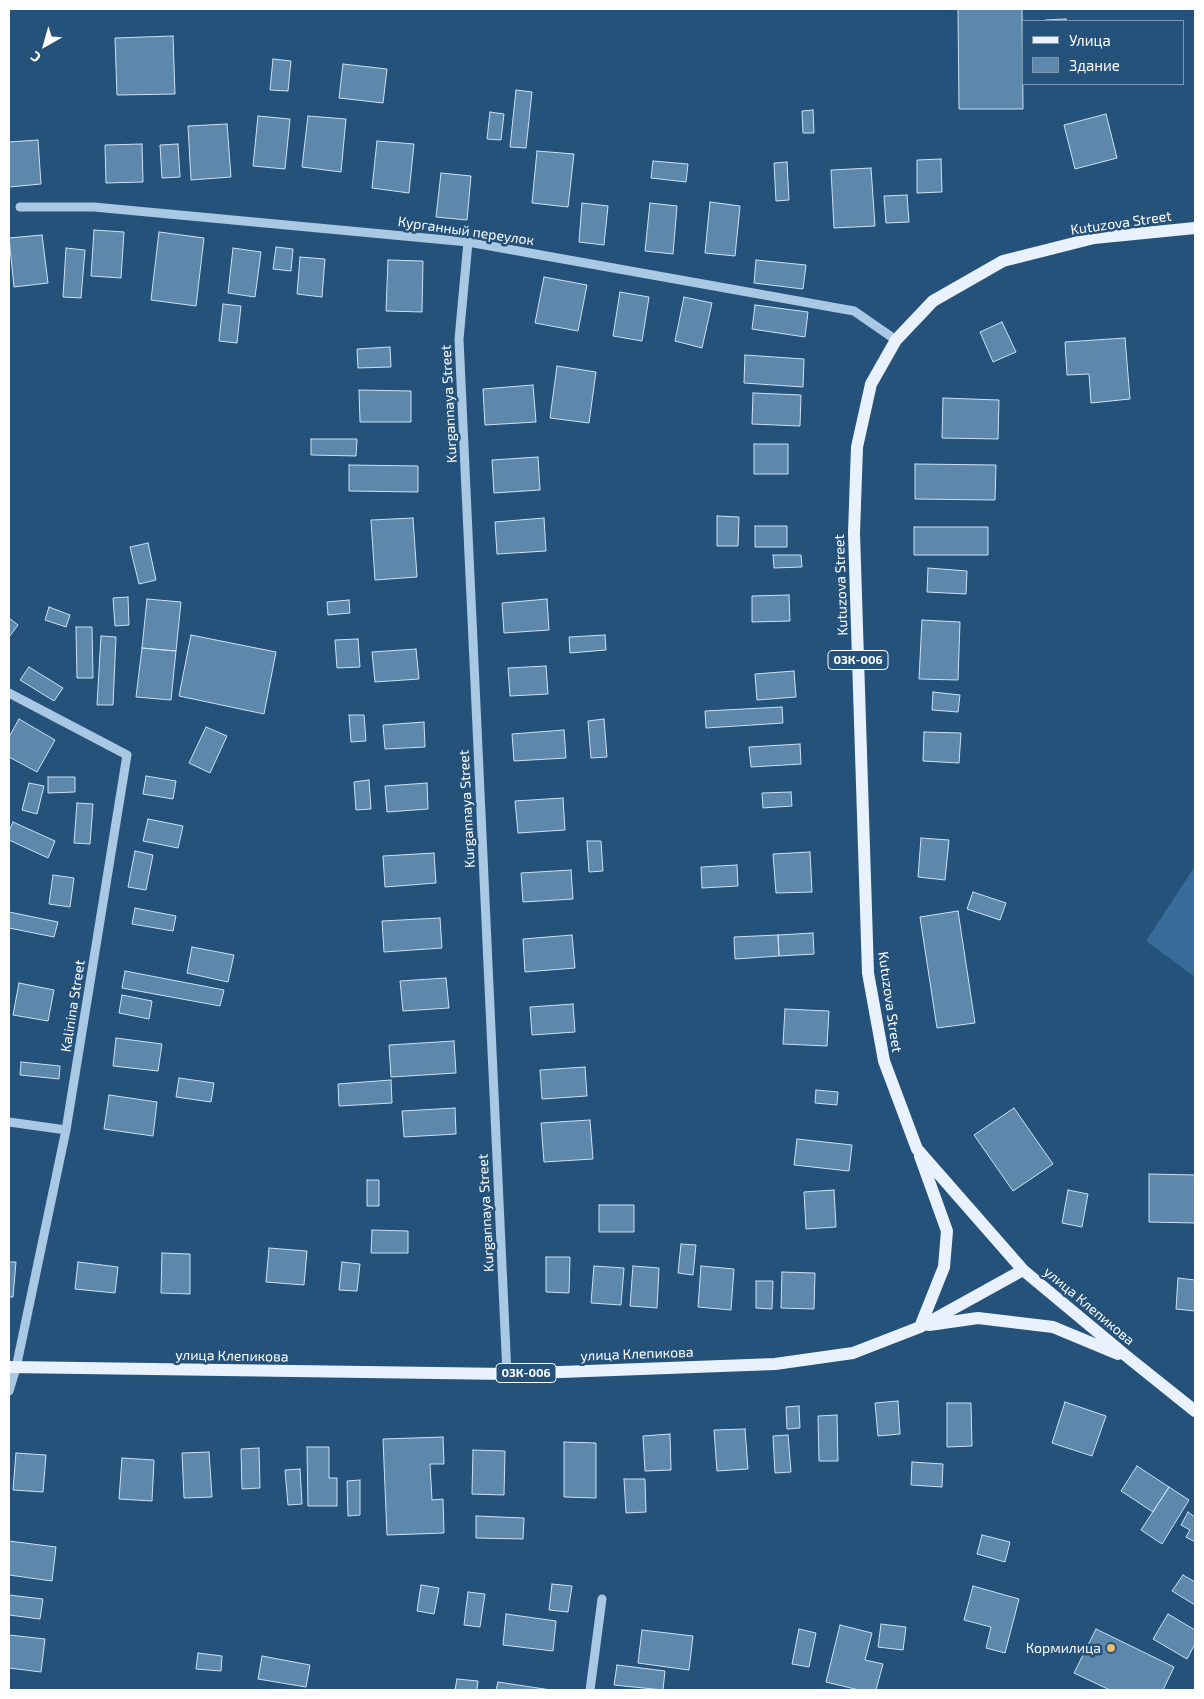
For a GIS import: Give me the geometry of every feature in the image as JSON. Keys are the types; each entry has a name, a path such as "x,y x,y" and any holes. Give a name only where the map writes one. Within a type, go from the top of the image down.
{"main road":[{"name":"Kutuzova Street","path":"1023,1270 917,1149 884,1061 868,973 854,533 857,447 871,384 896,340 933,301 1003,261 1094,238 1195,228"},
{"path":"917,1149 947,1231 944,1267 920,1327"},
{"name":"улица Клепикова","path":"12,1368 507,1374 775,1364 852,1353 920,1327 1023,1270 1195,1411"},
{"path":"920,1327 978,1318 1053,1327 1130,1359"}],"street":[{"name":"Курганный переулок","path":"20,207 94,207 468,242 854,311 896,340"},
{"name":"Kurgannaya Street","path":"468,242 459,339 507,1374"},
{"name":"Kalinina Street","path":"9,693 127,755 66,1130 12,1368 9,1391"},
{"path":"9,1122 66,1130"},
{"path":"590,1690 602,1599"}],"shaded area":[{"path":"1195,866 1195,977 1146,941"}],"building":[{"path":"958,9 1022,9 1023,109 959,109"},
{"path":"173,36 175,94 117,95 115,38"},
{"path":"273,59 291,61 288,91 270,90"},
{"path":"343,64 387,69 383,103 339,98"},
{"path":"516,90 532,92 526,148 510,147"},
{"path":"813,110 814,133 803,133 802,111"},
{"path":"490,112 504,114 501,140 487,139"},
{"path":"1106,114 1117,158 1075,169 1064,125"},
{"path":"258,116 290,119 285,169 253,166"},
{"path":"308,116 346,119 341,172 302,167"},
{"path":"227,124 231,177 191,180 188,126"},
{"path":"38,140 41,184 9,187 9,142"},
{"path":"377,141 414,144 409,193 372,188"},
{"path":"142,144 143,182 106,183 105,145"},
{"path":"178,144 180,177 162,178 160,145"},
{"path":"537,151 574,154 568,207 532,203"},
{"path":"941,159 942,192 917,193 917,160"},
{"path":"653,161 688,164 686,182 651,178"},
{"path":"787,162 789,200 776,201 774,163"},
{"path":"871,168 875,226 834,228 831,170"},
{"path":"441,173 471,176 467,220 436,217"},
{"path":"907,195 909,222 886,223 884,196"},
{"path":"710,202 740,206 735,256 705,253"},
{"path":"582,203 608,206 604,245 579,242"},
{"path":"650,203 677,206 673,254 645,251"},
{"path":"94,230 124,232 121,278 91,276"},
{"path":"159,232 204,238 196,306 151,300"},
{"path":"42,235 48,283 14,287 9,238"},
{"path":"276,247 293,249 291,271 273,269"},
{"path":"66,248 85,250 81,298 63,297"},
{"path":"233,248 261,252 255,297 228,293"},
{"path":"300,257 325,259 322,297 297,294"},
{"path":"388,260 423,261 422,312 386,311"},
{"path":"756,260 806,265 803,289 754,283"},
{"path":"544,277 587,285 578,331 535,323"},
{"path":"620,292 649,297 642,341 613,336"},
{"path":"684,297 712,303 702,348 675,341"},
{"path":"223,304 241,306 237,343 219,341"},
{"path":"755,305 808,312 805,337 752,329"},
{"path":"1002,322 1016,352 993,362 980,332"},
{"path":"1125,338 1130,399 1091,403 1089,374 1067,375 1065,342"},
{"path":"390,347 391,367 358,368 357,349"},
{"path":"745,355 804,359 803,387 744,383"},
{"path":"557,366 596,372 589,423 550,418"},
{"path":"533,385 536,422 485,425 483,389"},
{"path":"359,390 411,391 411,422 360,422"},
{"path":"753,393 801,395 800,426 752,424"},
{"path":"943,398 999,400 998,439 942,438"},
{"path":"311,439 357,439 356,456 311,455"},
{"path":"754,444 788,444 788,474 754,474"},
{"path":"538,457 540,490 494,493 492,460"},
{"path":"915,464 996,465 995,500 915,499"},
{"path":"349,465 418,466 418,492 349,491"},
{"path":"717,516 739,517 738,546 717,546"},
{"path":"413,518 417,577 375,580 371,520"},
{"path":"544,518 546,551 497,554 495,522"},
{"path":"755,526 787,526 787,547 755,547"},
{"path":"914,527 988,527 988,555 914,555"},
{"path":"148,543 156,580 139,584 130,547"},
{"path":"773,555 801,555 802,567 774,568"},
{"path":"928,568 967,571 966,594 927,592"},
{"path":"789,595 790,621 752,622 752,596"},
{"path":"128,597 129,625 115,626 113,598"},
{"path":"147,599 181,602 176,651 142,648"},
{"path":"547,599 549,630 504,633 502,603"},
{"path":"349,600 350,613 328,615 327,602"},
{"path":"49,607 70,615 66,627 45,620"},
{"path":"9,618 18,625 9,637"},
{"path":"922,620 960,622 958,680 919,679"},
{"path":"76,627 92,627 93,678 77,678"},
{"path":"191,635 276,652 264,714 179,696"},
{"path":"605,635 606,650 570,653 569,637"},
{"path":"101,636 116,637 113,705 97,705"},
{"path":"358,639 360,667 337,668 335,640"},
{"path":"142,648 176,651 171,700 136,697"},
{"path":"416,649 419,679 375,682 372,652"},
{"path":"546,666 548,694 510,696 508,668"},
{"path":"29,667 63,688 54,701 20,680"},
{"path":"794,671 796,697 757,700 755,674"},
{"path":"933,692 960,695 958,712 932,710"},
{"path":"782,707 783,723 706,728 705,711"},
{"path":"349,715 364,715 366,741 351,742"},
{"path":"19,719 55,740 37,772 9,757 9,737"},
{"path":"604,719 607,757 591,758 588,721"},
{"path":"424,722 425,747 385,749 383,725"},
{"path":"206,727 227,736 210,773 189,763"},
{"path":"564,730 566,758 514,761 512,734"},
{"path":"924,732 961,733 959,763 923,761"},
{"path":"800,744 801,764 751,767 749,747"},
{"path":"146,776 176,781 173,799 143,794"},
{"path":"48,777 75,777 75,792 48,793"},
{"path":"369,780 371,809 356,810 354,782"},
{"path":"29,783 44,786 37,814 22,810"},
{"path":"427,783 428,809 387,812 385,786"},
{"path":"791,792 792,806 763,808 762,793"},
{"path":"563,798 565,830 518,833 515,801"},
{"path":"77,803 93,804 90,844 74,843"},
{"path":"148,819 183,826 178,848 143,841"},
{"path":"13,822 55,841 48,858 9,840 9,831"},
{"path":"921,838 949,840 945,880 918,877"},
{"path":"587,841 601,841 603,871 589,872"},
{"path":"135,851 153,855 146,890 128,887"},
{"path":"810,852 812,892 776,893 773,854"},
{"path":"434,853 436,883 385,887 383,856"},
{"path":"737,865 738,886 702,888 701,867"},
{"path":"571,870 573,899 523,902 521,873"},
{"path":"53,875 74,878 70,907 49,904"},
{"path":"973,892 1006,903 1000,920 967,909"},
{"path":"135,908 176,916 173,931 132,924"},
{"path":"958,911 975,1023 937,1028 920,917"},
{"path":"9,912 58,922 54,937 9,928"},
{"path":"440,918 442,948 384,952 382,921"},
{"path":"813,933 814,954 779,956 778,935"},
{"path":"572,935 575,968 525,972 523,939"},
{"path":"778,935 779,956 735,959 734,937"},
{"path":"192,947 234,955 228,982 187,973"},
{"path":"125,971 224,990 220,1006 122,988"},
{"path":"446,978 449,1008 403,1011 400,981"},
{"path":"19,983 54,990 48,1021 13,1015"},
{"path":"122,995 152,1001 149,1019 119,1013"},
{"path":"573,1004 575,1032 532,1035 530,1007"},
{"path":"785,1009 829,1011 827,1046 783,1044"},
{"path":"116,1038 162,1044 158,1071 113,1066"},
{"path":"454,1041 456,1073 391,1077 389,1045"},
{"path":"21,1062 60,1066 59,1079 20,1075"},
{"path":"585,1067 587,1096 542,1099 540,1070"},
{"path":"179,1078 214,1083 211,1102 176,1097"},
{"path":"391,1080 392,1103 339,1106 338,1084"},
{"path":"816,1090 838,1092 837,1105 815,1103"},
{"path":"109,1095 157,1102 153,1136 104,1129"},
{"path":"455,1108 456,1134 404,1137 402,1111"},
{"path":"1014,1108 1053,1164 1013,1191 974,1135"},
{"path":"590,1120 593,1159 544,1162 541,1123"},
{"path":"797,1139 852,1145 849,1171 794,1165"},
{"path":"1149,1174 1195,1175 1195,1223 1149,1222"},
{"path":"367,1180 379,1180 379,1206 367,1206"},
{"path":"834,1190 836,1227 806,1229 804,1192"},
{"path":"1068,1190 1088,1194 1082,1227 1062,1223"},
{"path":"599,1205 634,1205 634,1232 599,1232"},
{"path":"372,1230 408,1231 408,1253 371,1253"},
{"path":"681,1244 696,1245 693,1275 678,1273"},
{"path":"269,1248 307,1251 304,1285 266,1282"},
{"path":"162,1253 190,1254 190,1294 161,1293"},
{"path":"546,1257 570,1257 569,1293 546,1292"},
{"path":"9,1262 16,1262 13,1297 9,1297"},
{"path":"78,1262 118,1267 115,1293 75,1289"},
{"path":"342,1262 360,1264 357,1291 339,1290"},
{"path":"594,1266 624,1268 621,1305 591,1303"},
{"path":"633,1266 659,1268 657,1308 630,1306"},
{"path":"701,1266 734,1269 731,1310 698,1307"},
{"path":"782,1272 815,1273 814,1309 781,1308"},
{"path":"1178,1278 1195,1280 1195,1311 1176,1309"},
{"path":"756,1281 773,1281 772,1309 756,1308"},
{"path":"898,1401 900,1434 878,1436 875,1403"},
{"path":"1065,1402 1106,1416 1092,1456 1052,1443"},
{"path":"947,1403 971,1403 972,1446 947,1447"},
{"path":"799,1406 800,1428 787,1429 786,1407"},
{"path":"837,1415 838,1461 819,1461 818,1416"},
{"path":"745,1429 748,1469 717,1471 714,1430"},
{"path":"670,1434 671,1470 645,1471 643,1436"},
{"path":"788,1435 791,1472 775,1473 773,1436"},
{"path":"443,1437 444,1464 430,1464 432,1500 443,1499 444,1533 387,1535 383,1439"},
{"path":"564,1442 596,1443 596,1498 564,1497"},
{"path":"307,1447 329,1447 329,1478 337,1478 337,1506 308,1506"},
{"path":"259,1448 260,1488 242,1489 241,1449"},
{"path":"473,1450 505,1451 504,1495 472,1494"},
{"path":"209,1452 212,1497 184,1498 182,1453"},
{"path":"16,1453 46,1455 43,1492 13,1490"},
{"path":"122,1458 154,1460 152,1501 119,1499"},
{"path":"912,1462 943,1464 942,1487 911,1485"},
{"path":"1137,1466 1169,1487 1153,1512 1121,1491"},
{"path":"300,1469 302,1504 288,1505 285,1470"},
{"path":"624,1479 645,1479 646,1512 626,1513"},
{"path":"360,1480 360,1515 348,1516 347,1481"},
{"path":"1169,1487 1189,1500 1162,1544 1141,1530"},
{"path":"1188,1512 1195,1517 1195,1542 1186,1537 1190,1530 1181,1525"},
{"path":"476,1516 524,1518 523,1539 476,1538"},
{"path":"982,1535 1010,1542 1005,1562 977,1554"},
{"path":"9,1541 56,1547 52,1581 9,1575"},
{"path":"1183,1575 1195,1582 1195,1605 1172,1591"},
{"path":"552,1584 572,1586 568,1612 549,1610"},
{"path":"421,1585 439,1588 434,1614 417,1611"},
{"path":"973,1586 1019,1599 1005,1653 986,1648 991,1627 964,1620"},
{"path":"468,1592 485,1594 480,1627 464,1625"},
{"path":"9,1595 43,1599 40,1619 9,1615"},
{"path":"506,1614 556,1621 553,1651 503,1645"},
{"path":"1168,1614 1195,1630 1195,1644 1187,1659 1153,1639"},
{"path":"881,1624 906,1627 903,1650 878,1647"},
{"path":"840,1625 872,1633 865,1660 883,1664 876,1690 859,1690 826,1682"},
{"path":"799,1629 816,1633 809,1667 792,1664"},
{"name":"Кормилица","path":"1096,1629 1174,1667 1163,1690 1110,1690 1074,1673"},
{"path":"642,1630 693,1636 689,1670 638,1663"},
{"path":"9,1635 45,1639 41,1672 9,1668"},
{"path":"198,1653 222,1656 221,1671 196,1669"},
{"path":"262,1656 310,1665 306,1687 258,1679"},
{"path":"617,1665 665,1671 663,1690 614,1685"},
{"path":"457,1679 478,1681 477,1690 455,1690"},
{"path":"498,1682 551,1690 496,1690"}],"place":[{"name":"Кормилица","path":"1111,1648"}]}
